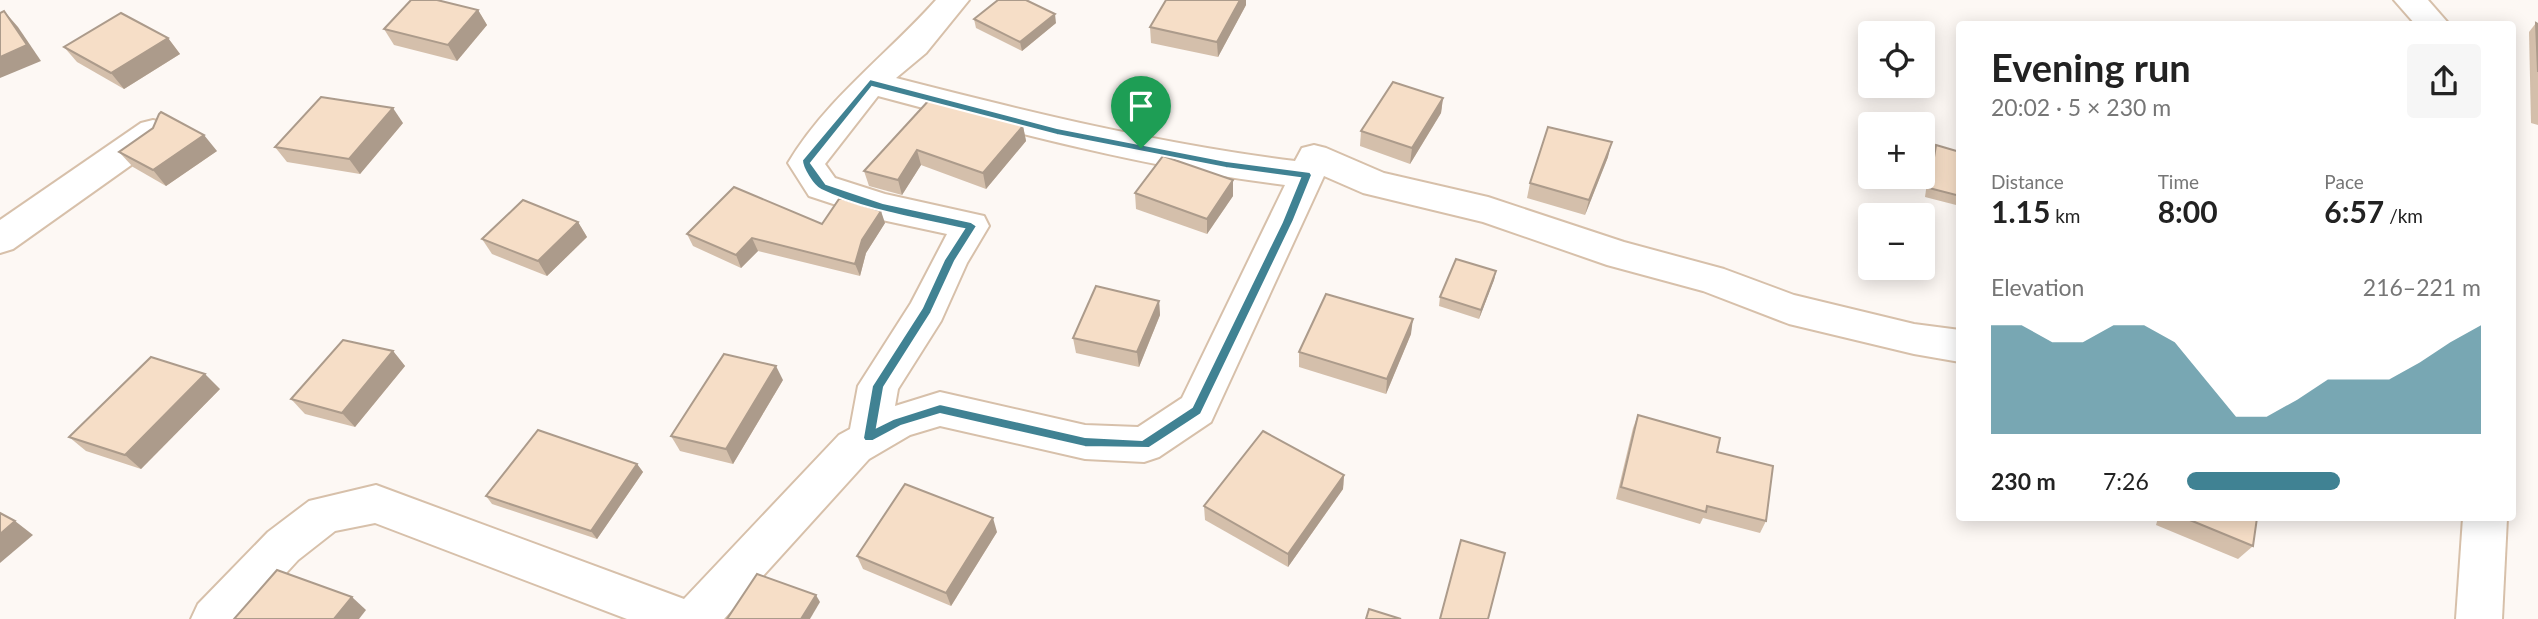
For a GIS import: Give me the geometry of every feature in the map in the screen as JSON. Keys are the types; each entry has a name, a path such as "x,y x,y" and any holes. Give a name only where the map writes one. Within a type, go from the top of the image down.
{"street":[{"path":"869,438 878,386 927,310 950,260 971,226 882,206 822,187 806,163 870,83 914,45 953,0"},
{"path":"2410,0 2430,21"},
{"path":"870,83 1057,132 1226,164 1307,175"},
{"path":"0,239 153,132"},
{"path":"695,619 853,447 897,422 940,409 1085,442 1144,445 1197,410 1287,222 1314,158 1376,184 1488,210 1620,256 1711,279 1788,309 1914,339 1956,345"},
{"path":"214,619 283,546 324,514 376,504 682,619"},
{"path":"2479,619 2485,521"}],"building":[{"path":"411,0 437,0 478,10 448,45 384,29"},
{"path":"998,0 1026,0 1055,14 1020,42 974,19"},
{"path":"1166,0 1240,0 1217,42 1150,27"},
{"path":"4,11 27,45 0,57 0,13"},
{"path":"121,13 168,38 111,73 64,47"},
{"path":"2536,23 2538,24 2538,72"},
{"path":"1393,82 1443,98 1412,148 1361,131"},
{"path":"321,97 393,108 349,159 275,147"},
{"path":"931,98 1023,126 983,173 917,150 898,180 864,171"},
{"path":"161,112 204,135 153,170 119,152 153,128"},
{"path":"1548,127 1612,142 1589,200 1530,183"},
{"path":"1936,145 1956,151 1956,195 1933,189 1935,189"},
{"path":"1163,156 1233,180 1207,219 1135,193"},
{"path":"734,187 822,224 839,199 881,211 862,240 855,264 752,238 736,255 687,234"},
{"path":"523,200 578,222 538,261 482,239"},
{"path":"1456,259 1496,271 1481,310 1440,297"},
{"path":"1096,286 1159,301 1137,352 1073,338"},
{"path":"1326,294 1413,319 1387,379 1299,352"},
{"path":"343,340 393,351 342,413 291,399"},
{"path":"724,354 776,366 726,449 671,436"},
{"path":"151,357 205,374 125,455 69,437"},
{"path":"1638,415 1720,438 1717,452 1773,466 1766,521 1707,506 1706,512 1621,487"},
{"path":"538,430 637,464 591,531 486,496"},
{"path":"1263,431 1344,475 1288,554 1204,506"},
{"path":"905,484 993,518 946,593 857,556"},
{"path":"0,513 15,521 0,534"},
{"path":"2192,521 2257,521 2253,546"},
{"path":"1461,540 1505,553 1488,619 1440,619"},
{"path":"277,570 352,597 334,619 234,619"},
{"path":"757,574 816,595 801,619 727,619"},
{"path":"1369,609 1401,619 1366,619"}],"route":[{"path":"870,83 1057,132 1141,148 1226,164 1307,175 1197,410 1144,445 1085,442 940,409 897,422 869,438 878,386 927,310 950,260 971,226 882,206 822,187 806,163 870,83"}]}
